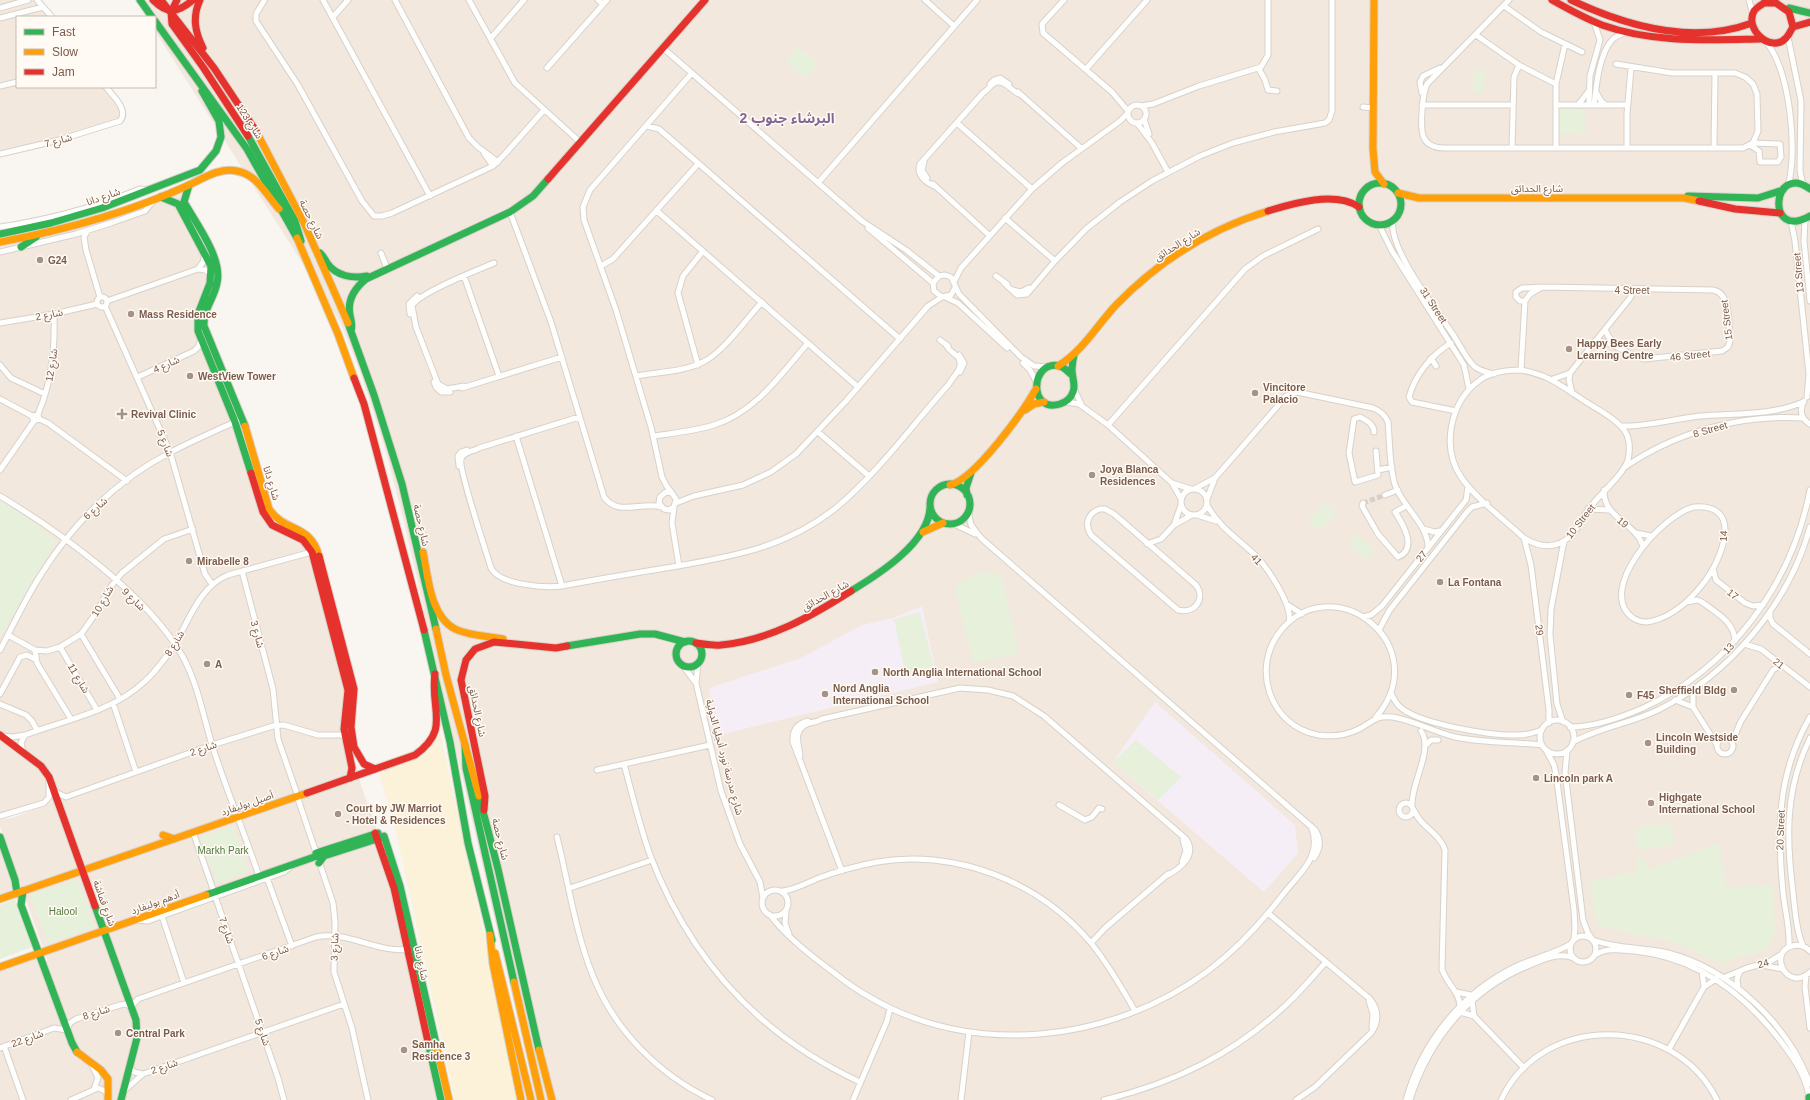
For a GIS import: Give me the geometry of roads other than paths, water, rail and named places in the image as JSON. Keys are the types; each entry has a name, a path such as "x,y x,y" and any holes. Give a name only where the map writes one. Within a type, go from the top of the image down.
{"main road":[{"path":"140,0 151,16"},
{"path":"152,0 163,9 171,12 185,6 193,0"},
{"name":"شارع حصة","path":"162,0 215,69 260,139 316,250 351,331 382,419 403,488 444,666 484,810 541,1062 552,1100"},
{"path":"171,12 176,0"},
{"path":"200,0 195,13 197,35 215,69"},
{"path":"316,250 322,254 331,268 341,274 356,278 371,275 388,268 510,212 533,196 705,0"},
{"path":"1359,207 1371,177 1373,149 1374,0"},
{"path":"1552,0 1594,22 1626,32 1652,38 1685,41 1781,42 1788,37 1793,27 1794,21 1789,8"},
{"path":"1572,0 1614,19 1670,30 1731,30 1752,20 1761,5 1772,1 1789,8 1810,13"},
{"name":"شارع 123","path":"171,12 172,24 203,67 256,148 295,221 302,247"},
{"path":"1752,20 1753,29 1763,41"},
{"path":"156,22 247,149 285,214 302,247 338,334 364,404 435,673 450,742 468,844 532,1100"},
{"path":"1793,27 1810,22"},
{"name":"شارع دانا","path":"0,234 48,224 151,190 200,170 216,153 221,137 218,120 197,78"},
{"path":"1373,149 1375,172 1384,184"},
{"name":"شارع دانا","path":"0,242 79,229 153,201 219,172 228,170 244,172 258,181 285,214"},
{"path":"1317,202 1323,199 1348,197 1375,184 1384,184 1391,186 1398,193 1401,201 1400,209"},
{"name":"شارع الحدائق","path":"1654,198 1693,196 1758,198 1767,196 1795,184 1803,185"},
{"name":"شارع دانا","path":"190,185 186,191 184,202 212,274 209,288 196,315 198,332 238,421"},
{"path":"1803,185 1810,189"},
{"path":"1785,188 1777,201 1780,213 1791,221 1808,218"},
{"name":"شارع الحدائق","path":"1398,193 1419,198 1684,198 1735,209 1780,213"},
{"name":"شارع دانا","path":"161,197 174,201 178,204 216,260 219,275 216,290 205,309 203,324 238,421 263,512 278,529 303,540 314,551 354,689 355,701 350,729 352,739 362,763 370,768 376,769"},
{"path":"1317,202 1346,200 1359,207 1364,218 1371,223 1379,225 1393,221 1400,209 1410,200 1419,198"},
{"path":"79,229 82,218 109,208 116,202"},
{"name":"شارع الحدائق","path":"1058,366 1068,360 1105,317 1134,287 1152,271 1186,248 1226,227 1257,215 1288,206 1317,202"},
{"path":"21,247 38,235"},
{"path":"351,331 353,326 350,310 351,298 357,287 371,275"},
{"path":"1022,412 1034,404 1044,402 1053,405 1065,402 1071,396 1074,389 1072,363 1076,351"},
{"path":"1044,402 1036,389 1036,381 1040,373 1048,367 1058,366 1063,367 1072,375"},
{"path":"923,532 928,523 930,500 934,493 940,488 959,482 972,470 1022,412 1036,389"},
{"path":"923,532 943,523 954,524 962,520 968,510 969,504 966,488 972,470"},
{"path":"950,485 958,487 967,495"},
{"path":"930,508 933,516 943,523"},
{"name":"شارع الحدائق","path":"411,524 418,532 437,608 444,620 457,630 514,641 527,646"},
{"name":"شارع الحدائق","path":"719,645 770,633 791,625 831,605 881,571 923,532"},
{"name":"شارع دانا","path":"314,551 348,690 344,735 352,766 350,778"},
{"name":"شارع الحدائق","path":"484,810 485,796 462,686 463,666 475,649 487,644 500,643 556,648 640,634 661,636"},
{"path":"661,636 704,645 719,645"},
{"path":"661,636 672,646 676,652 678,662 684,667 694,667 706,654 719,645"},
{"path":"676,652 685,642"},
{"path":"696,643 701,649 700,662"},
{"name":"أصيل بوليفارد","path":"0,899 238,817 296,794 350,778 415,755 429,745 434,737 438,721 433,688 435,673"},
{"name":"شارع قماشة","path":"0,735 41,766 49,777 131,1007 138,1032 122,1097"},
{"path":"465,745 466,768 541,1100"},
{"path":"162,835 174,839"},
{"path":"320,863 324,856 379,836"},
{"name":"شارع دانا","path":"379,836 412,948 448,1100"},
{"name":"أدهم بوليفارد","path":"0,967 186,902 215,894 240,882 316,854 379,836"},
{"path":"0,837 20,892 21,905 67,1030 78,1053 101,1070 108,1079 108,1098"},
{"path":"233,890 240,882"},
{"path":"186,902 194,904"},
{"path":"490,935 493,964 521,1100"},
{"name":"شارع دانا","path":"412,948 441,1100"}],"street":[{"path":"0,8 28,0"},
{"path":"37,0 51,16"},
{"path":"265,0 254,13 252,18 298,85 362,201 368,215 373,219 380,219 493,166 544,110"},
{"path":"323,0 430,196"},
{"path":"331,15 348,0"},
{"path":"395,0 466,132 493,166"},
{"path":"469,0 516,83 580,142"},
{"path":"491,38 524,0"},
{"path":"547,68 605,2 598,0"},
{"path":"925,0 954,26"},
{"path":"818,183 976,0"},
{"path":"1064,0 1043,23 1041,29 1044,34 1112,92 1128,112 1128,117 1135,122 1152,143 1168,172"},
{"path":"1086,69 1147,0"},
{"path":"928,306 943,297 950,295 961,268 989,235 1032,189 1081,148 1123,120 1128,112 1138,106 1168,98 1199,86 1259,68 1264,64 1268,54 1268,0"},
{"path":"996,276 1015,294 1022,296 1028,293 1055,261 1101,217 1134,192 1168,172 1200,156 1233,144 1274,132 1321,125 1329,120 1332,111 1332,0"},
{"path":"1510,0 1427,84 1423,96 1421,132 1426,141 1434,147 1743,148 1752,144 1780,144 1781,157 1778,162 1760,162 1759,151 1752,144"},
{"path":"1749,0 1752,20"},
{"path":"1504,6 1528,24 1582,52"},
{"path":"0,18 43,7"},
{"path":"488,33 505,21"},
{"path":"1592,105 1588,91 1589,81 1600,40 1594,22"},
{"path":"1592,105 1597,82 1609,44 1616,37 1626,32"},
{"path":"1476,35 1519,65 1556,84"},
{"path":"1788,37 1801,101 1800,171 1803,185"},
{"path":"1763,41 1778,59 1788,101 1792,167 1785,188"},
{"path":"1556,148 1556,84 1565,44"},
{"path":"663,48 862,221 877,236 934,283"},
{"path":"1616,64 1631,68 1672,73 1740,74 1749,80 1756,89 1758,100 1758,131 1752,144"},
{"path":"1512,148 1512,105 1514,77 1519,65"},
{"path":"1259,68 1266,80 1268,90 1277,91"},
{"path":"1423,96 1420,82 1422,76 1442,68"},
{"path":"1627,148 1631,68"},
{"path":"672,523 659,503 662,476 654,436 601,266 584,220 584,201 590,190 692,73"},
{"path":"1714,147 1715,74"},
{"path":"1589,81 1597,82"},
{"path":"0,86 16,82"},
{"path":"989,235 934,186 924,175 922,170 923,165 930,154 983,93 993,84 999,82 1006,84 1081,148"},
{"name":"شارع 7","path":"0,154 59,140 116,122 122,118 123,110 107,88"},
{"path":"1596,90 1601,101 1606,105"},
{"path":"1578,105 1588,91"},
{"path":"1112,92 1144,109 1152,143"},
{"path":"1109,130 1124,123 1135,122 1145,117 1152,108 1168,98"},
{"path":"1422,104 1512,105"},
{"path":"1556,105 1628,105"},
{"path":"1363,107 1373,108"},
{"path":"653,118 658,129 900,339"},
{"path":"957,123 1032,189"},
{"path":"647,126 658,129"},
{"path":"482,151 498,162"},
{"path":"601,266 614,260 698,164"},
{"path":"0,227 77,210 140,189 151,190"},
{"path":"0,252 79,229 89,230 145,211 153,201"},
{"path":"657,210 858,387"},
{"path":"510,212 545,304 602,492 607,502 621,508 642,505 660,497 666,492 694,496"},
{"path":"1005,218 1055,261"},
{"name":"13 Street","path":"1808,218 1804,241 1810,301"},
{"path":"862,221 906,250 939,276 948,276 961,268"},
{"name":"31 Street","path":"1393,221 1393,234 1405,261 1474,366 1485,372 1495,374"},
{"name":"13 Street","path":"1791,221 1796,241 1809,374 1808,396"},
{"name":"31 Street","path":"1379,225 1398,262 1451,343 1467,373 1470,389"},
{"path":"79,229 100,297 97,304 100,307 198,268 204,262 205,253"},
{"path":"1108,425 1245,270 1268,254 1318,229"},
{"path":"85,249 84,237 89,230"},
{"path":"698,365 678,293 683,276 704,251"},
{"path":"380,253 388,268"},
{"path":"494,263 414,298 409,304 408,310 416,327 436,387 441,392 448,392 562,357"},
{"path":"198,268 212,274"},
{"path":"464,276 499,376"},
{"path":"642,505 669,510 675,505 694,496 728,490 757,479 796,454 818,432 928,306 934,291 934,283 939,276"},
{"path":"948,276 962,297 1027,362 1034,366 1048,367"},
{"name":"4 Street","path":"1525,301 1517,300 1516,294 1518,290 1522,288 1713,290 1721,293"},
{"path":"1521,370 1525,301 1530,294 1542,288"},
{"path":"1622,290 1625,294 1626,302"},
{"path":"1553,379 1570,373 1634,290"},
{"path":"934,291 943,297 958,303 1026,365 1036,381"},
{"name":"15 Street","path":"1721,293 1726,303 1730,341 1728,347"},
{"path":"100,297 104,297 106,304"},
{"path":"636,376 698,365 706,361 719,350 762,302"},
{"name":"شارع 2","path":"0,323 54,314 97,304"},
{"name":"شارع 5","path":"106,304 170,452 205,574 212,584"},
{"name":"شارع 12","path":"0,470 36,418 45,394 53,360 54,314"},
{"name":"46 Street","path":"1605,329 1608,336 1618,347"},
{"path":"194,351 199,346 201,339"},
{"path":"579,417 464,451 458,456 457,462 494,573 503,579 538,586 562,586 738,555 789,537 820,520 869,476 948,384 959,369 960,365 958,358 940,340"},
{"name":"46 Street","path":"1595,341 1606,342 1618,347 1638,361 1718,352 1728,347"},
{"path":"654,436 704,428 735,416 762,396 808,343"},
{"path":"1451,343 1431,358 1415,382 1409,395 1410,400 1456,411"},
{"path":"194,351 208,354"},
{"name":"شارع 4","path":"138,377 194,351"},
{"path":"1431,358 1436,366"},
{"path":"0,365 11,378 45,394"},
{"name":"10 Street","path":"1521,370 1536,372 1553,379 1572,394 1621,426 1627,437 1629,450 1624,468 1588,509 1575,531 1564,541 1554,545 1544,546 1534,544 1524,538 1468,487 1454,463 1451,449 1450,435 1456,411 1470,389 1481,380 1495,374 1521,370"},
{"path":"1570,373 1569,387 1572,394"},
{"path":"1074,389 1083,407"},
{"path":"1174,525 1185,493 1215,478 1286,396 1297,392 1373,408 1383,413 1388,422 1392,467 1398,490 1406,506 1424,529 1428,541 1428,547"},
{"path":"1808,396 1801,407 1803,418 1809,425"},
{"path":"0,399 48,423 126,481"},
{"path":"1065,402 1074,402 1108,425 1172,482 1202,492 1217,522"},
{"name":"8 Street","path":"1621,426 1779,409 1803,402"},
{"path":"1374,432 1370,423 1360,417 1354,419 1349,442 1350,463 1354,481 1356,483 1376,477 1378,470 1376,451"},
{"name":"8 Street","path":"1624,468 1652,451 1704,429 1732,423 1786,417 1803,418"},
{"name":"شارع 6","path":"0,650 35,584 65,540 95,506 126,481 170,452 238,421"},
{"path":"818,432 869,476"},
{"path":"516,436 562,586"},
{"path":"1378,470 1392,467"},
{"path":"662,476 673,494 675,505 672,523 680,566"},
{"path":"1147,544 1161,539 1174,525 1203,511 1215,478"},
{"path":"1172,482 1185,511 1217,522"},
{"name":"27","path":"1363,617 1377,611 1462,505 1468,493 1468,487"},
{"path":"1385,495 1398,490"},
{"name":"19","path":"1604,490 1605,504 1609,510 1636,533 1643,546"},
{"name":"13","path":"1570,727 1599,724 1633,712 1662,698 1702,672 1735,641 1763,605 1782,574 1794,546 1805,513 1810,490"},
{"name":"شارع 9","path":"0,496 65,540 115,580 152,616 175,643 196,684 212,745"},
{"path":"1363,503 1362,506 1378,534 1398,557 1401,556 1406,548 1407,534 1406,527 1396,512 1406,506"},
{"name":"27","path":"1379,630 1388,611 1467,512 1472,507 1487,503"},
{"name":"14","path":"1701,506 1716,510 1724,521 1724,536 1720,554 1713,569 1702,585 1674,612 1650,622 1635,619 1628,614 1622,599 1631,565 1651,536 1673,516 1686,508 1701,506"},
{"path":"1105,509 1110,511 1147,544 1199,590 1200,600 1194,609 1184,612 1175,607 1091,535 1088,528 1088,518 1095,511 1105,509"},
{"name":"19","path":"1588,509 1609,510"},
{"path":"968,510 971,525 981,538"},
{"name":"41","path":"1217,522 1261,562 1287,605 1290,613 1289,622"},
{"path":"954,524 966,528 981,538 1311,826 1316,846 1314,852 1269,912 1238,946 1207,971 1170,995 1133,1012 1098,1025 1051,1034 1012,1035 970,1032 926,1022 891,1009 866,996 812,956 762,906 763,898 767,892 773,890 792,890 842,871 864,865 901,860 936,861 978,869 1018,885 1042,899 1066,918 1089,941 1126,996 1133,1012"},
{"name":"13","path":"1573,742 1644,716 1693,689 1722,666 1744,644 1770,612 1793,572 1810,527"},
{"name":"شارع 10","path":"35,650 47,651 60,647 81,634 96,613 115,580 164,539 193,529"},
{"path":"1424,529 1434,532 1440,531"},
{"name":"19","path":"1636,533 1651,536"},
{"name":"29","path":"1524,538 1531,565 1549,710 1549,723"},
{"path":"1159,554 1161,539"},
{"name":"29","path":"1563,722 1557,704 1550,635 1552,609 1564,541"},
{"name":"شارع 8","path":"0,735 12,737 24,735 97,710 120,699 136,689 148,678 175,643 202,596 212,584 222,577 314,551"},
{"name":"17","path":"1713,569 1716,580 1745,603 1753,606 1763,605"},
{"name":"شارع 3","path":"242,571 272,689 280,746 333,903 335,922 334,972 352,1028 368,1100"},
{"path":"1686,602 1691,600 1702,602 1729,623 1734,631 1735,641"},
{"name":"41","path":"1287,605 1302,614"},
{"path":"1322,608 1333,608 1343,609 1363,617 1379,630 1388,643 1393,657 1394,676 1391,693 1382,710 1376,717 1353,731 1328,736 1308,732 1299,728 1281,714 1270,695 1267,685 1266,662 1273,642 1289,622 1302,614 1322,608"},
{"path":"1770,612 1770,618 1773,624 1810,654"},
{"path":"81,634 120,699"},
{"path":"8,635 35,650 35,658 71,719"},
{"name":"21","path":"1744,644 1756,646 1810,688"},
{"name":"شارع 11","path":"60,647 97,710"},
{"path":"0,694 20,657 27,655 35,658"},
{"name":"شارع مدرسة نورد أنجليا الدولية","path":"700,662 696,682 722,791 733,826 744,853 759,879 763,898"},
{"path":"1693,689 1693,707 1711,735 1719,752 1727,754 1732,749 1732,742 1741,721 1773,670 1781,664"},
{"name":"شارع مدرسة نورد أنجليا الدولية","path":"684,667 696,682"},
{"path":"842,871 800,756 793,742 793,735 796,728 804,722 960,688 988,690 1013,696 1038,712 1170,826 1182,839 1186,852 1183,861 1089,941"},
{"path":"1391,693 1399,707 1459,729 1485,733 1517,735 1542,730"},
{"path":"1675,700 1693,707"},
{"path":"113,703 136,772"},
{"path":"0,704 26,715 32,721 37,730"},
{"path":"1376,717 1393,717 1447,734 1472,740 1542,746"},
{"name":"20 Street","path":"1789,947 1789,928 1779,851 1780,812 1783,792 1793,754 1810,717"},
{"path":"1406,1100 1414,1075 1426,1050 1440,1029 1460,1006 1497,982 1531,964 1556,956 1565,956 1584,962 1590,960 1595,954 1597,947 1588,933 1583,920 1565,772 1567,751 1573,742 1573,732 1570,727 1563,722 1558,721 1549,723 1542,730 1540,738 1542,746 1552,761 1556,774 1574,910 1575,928 1570,952 1574,958"},
{"name":"شارع 2","path":"66,797 212,745 276,725 284,725 318,735 344,735"},
{"path":"1421,731 1426,745"},
{"path":"23,753 21,743 24,735"},
{"path":"1711,735 1728,739 1732,742"},
{"path":"1716,745 1723,738"},
{"name":"20 Street","path":"1803,946 1796,921 1788,848 1788,830 1790,801 1795,777 1810,738"},
{"path":"1407,817 1412,814 1413,791 1426,745 1431,740 1438,740"},
{"path":"212,745 259,876"},
{"path":"597,770 710,745"},
{"path":"1546,750 1556,754 1567,751"},
{"path":"624,764 640,826 652,860 667,893 704,958 751,1010 787,1039 825,1064 860,1082"},
{"path":"0,816 46,802 50,795 49,777"},
{"path":"1413,791 1399,810 1401,814 1419,820"},
{"path":"55,792 66,797 60,806"},
{"path":"1404,803 1413,808 1419,820 1440,841 1445,850 1442,969 1445,978 1456,992 1460,1006"},
{"path":"1059,805 1085,820 1092,817 1099,808 1102,809"},
{"name":"شارع 7","path":"193,832 239,964"},
{"path":"557,837 589,966 597,986 614,1016 635,1044 660,1068 688,1088 712,1100"},
{"path":"570,888 652,860"},
{"path":"135,920 145,921 162,916 215,894 233,890 284,872 294,863"},
{"path":"267,878 292,946"},
{"name":"شارع مدرسة نورد أنجليا الدولية","path":"759,879 773,890"},
{"path":"793,938 786,927 786,911 788,901 795,891 801,886"},
{"path":"782,891 786,895 788,901"},
{"path":"770,915 778,916 786,911"},
{"path":"1269,912 1363,994 1370,1004 1373,1014 1372,1026 1368,1036 1315,1087 1296,1100"},
{"path":"162,916 184,983"},
{"name":"شارع 6","path":"131,1007 138,999 316,938 334,935 384,948 412,948"},
{"path":"1410,1100 1429,1054 1445,1030 1472,998 1500,975 1516,966 1572,942 1583,935 1609,945 1646,948 1668,953 1704,966 1723,978 1755,1002 1770,1018 1798,1058 1810,1084"},
{"path":"1789,947 1796,945 1803,946 1810,951"},
{"name":"24","path":"1723,978 1741,970 1761,965 1777,958 1789,947"},
{"path":"1595,954 1613,949 1643,952 1688,965 1716,979 1751,1006 1774,1033 1796,1063 1807,1088 1809,1098"},
{"path":"1783,952 1781,964 1783,969 1791,976 1801,977 1808,974"},
{"path":"1104,1100 1168,1081 1225,1052 1260,1027 1288,1004 1326,962"},
{"name":"شارع 5","path":"239,964 284,1100"},
{"path":"1761,965 1783,969"},
{"path":"1738,988 1737,979 1741,970"},
{"path":"1702,972 1704,987"},
{"path":"1808,974 1805,987 1810,1028"},
{"path":"1669,1049 1704,987 1716,979"},
{"path":"1456,992 1472,998"},
{"path":"127,996 138,999"},
{"path":"1472,998 1474,1016"},
{"name":"شارع 8","path":"67,1030 70,1023 76,1019 120,1005 126,1004 131,1007"},
{"name":"شارع 2","path":"122,1097 132,1082 143,1074 344,1004"},
{"path":"852,1100 891,1009"},
{"path":"1460,1012 1474,1016 1524,1068"},
{"name":"شارع 22","path":"54,1028 59,1022 61,1015"},
{"name":"شارع 22","path":"2,1047 54,1028 67,1030"},
{"path":"961,1100 970,1032"},
{"path":"1501,1100 1512,1082 1524,1068 1542,1054 1561,1043 1582,1037 1597,1035 1627,1035 1648,1040 1669,1049 1695,1069 1706,1081 1717,1100"},
{"path":"2,1047 23,1100"},
{"path":"91,1063 98,1078 94,1090"},
{"name":"شارع 2","path":"129,1067 134,1072 143,1074"},
{"path":"71,1100 94,1090 102,1089 108,1098"}],"tunnel":[{"path":"1363,503 1385,495"}],"place":[{"name":"G24","path":"40,260"},
{"name":"Mass Residence","path":"131,314"},
{"name":"Happy Bees Early Learning Centre","path":"1569,349"},
{"name":"WestView Tower","path":"190,376"},
{"name":"Vincitore Palacio","path":"1255,393"},
{"name":"Revival Clinic","path":"122,414"},
{"name":"Joya Blanca Residences","path":"1092,475"},
{"name":"Mirabelle 8","path":"189,561"},
{"name":"La Fontana","path":"1440,582"},
{"name":"A","path":"207,664"},
{"name":"North Anglia International School","path":"875,672"},
{"name":"Sheffield Bldg","path":"1734,690"},
{"name":"Nord Anglia International School","path":"825,694"},
{"name":"F45","path":"1629,695"},
{"name":"Lincoln Westside Building","path":"1648,743"},
{"name":"Lincoln park A","path":"1536,778"},
{"name":"Highgate International School","path":"1651,803"},
{"name":"Court by JW Marriot - Hotel & Residences","path":"338,814"},
{"name":"Central Park","path":"118,1033"},
{"name":"Samha Residence 3","path":"404,1050"}],"district":[{"name":"البرشاء جنوب 2","path":"787,118"}],"park label":[{"name":"Markh Park","path":"223,850"},
{"name":"Halool","path":"63,911"}]}
